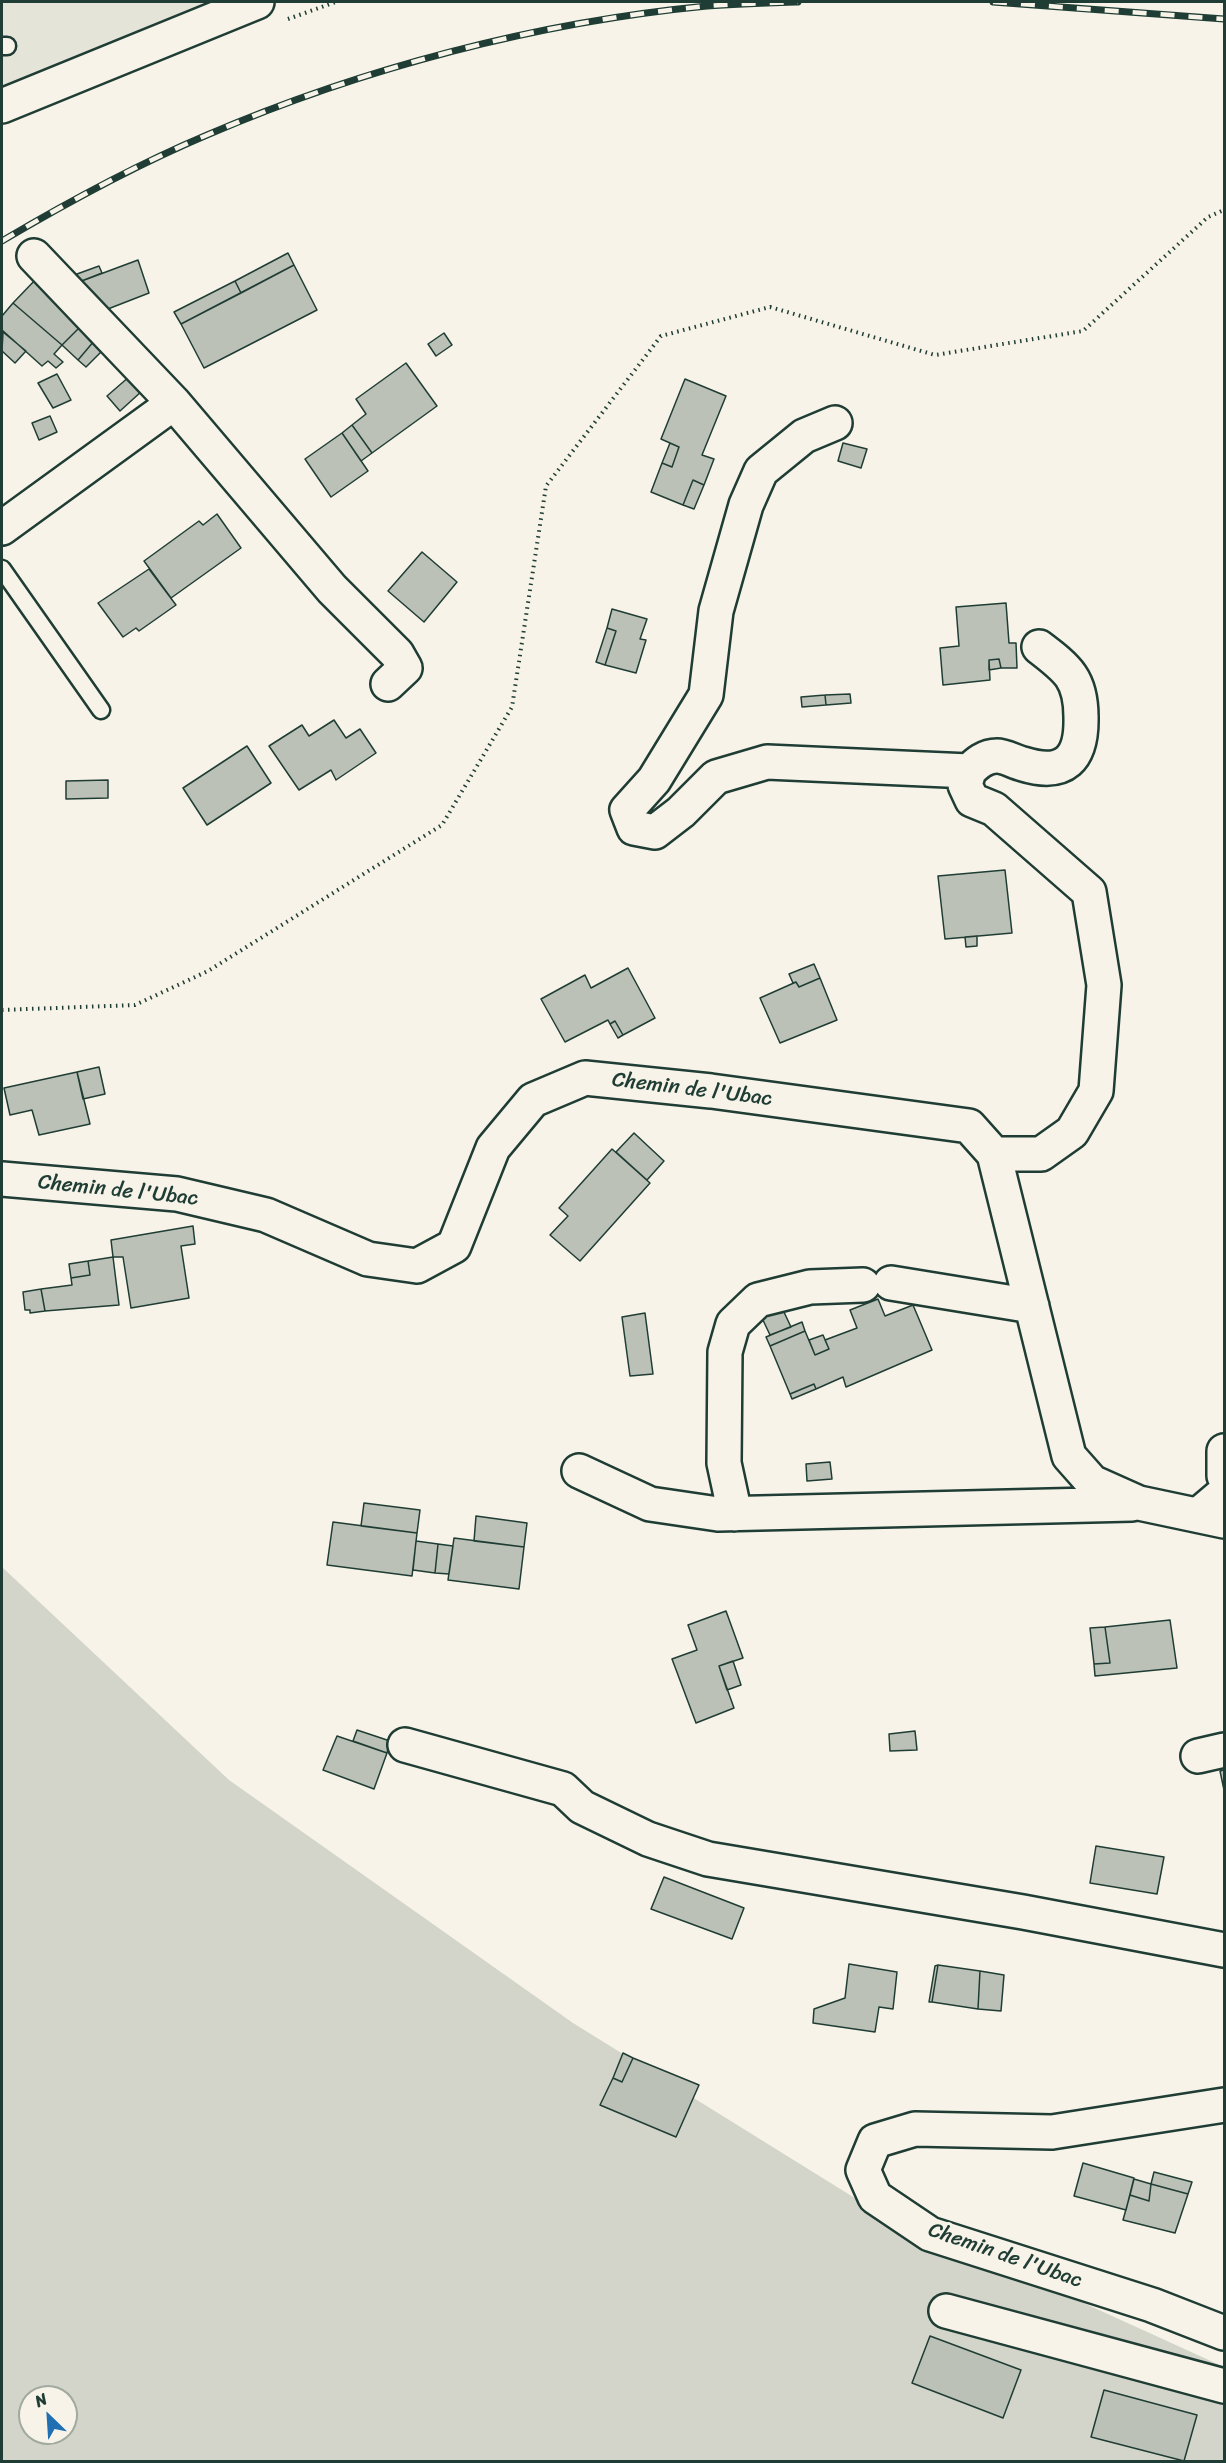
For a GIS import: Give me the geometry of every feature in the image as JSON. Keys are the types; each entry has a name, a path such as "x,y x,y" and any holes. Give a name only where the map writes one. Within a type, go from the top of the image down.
{"street":[{"path":"2,106 257,2"},
{"path":"33,256 174,403 332,589 397,654 405,668 388,684"},
{"path":"2,528 174,403"},
{"path":"835,423 804,436 761,471 746,505 716,610 706,695 654,780 627,810 630,819 634,828 656,831 681,812 716,777 767,762 969,771"},
{"path":"994,1154 1041,1154 1072,1132 1096,1091 1104,985 1089,892 994,809 972,800 965,786 969,771 982,759 997,755 1048,770 1068,762 1080,745 1081,698 1068,669 1039,647"},
{"name":"Chemin de l'Ubac","path":"2,1179 177,1194 266,1215 368,1259 417,1266 454,1246 493,1148 533,1100 585,1078 711,1091 969,1126 994,1154 1070,1456 1092,1482 1139,1503 1211,1518"},
{"path":"735,1514 724,1463 725,1352 733,1324 758,1300 810,1287 877,1284 1032,1306"},
{"path":"1224,1451 1224,1476"},
{"path":"579,1471 650,1504 718,1514 1139,1503"},
{"path":"1211,1518 1224,1493"},
{"path":"405,1745 563,1789 582,1807 638,1834 708,1859 1023,1912 1224,1950"},
{"name":"Chemin de l'Ubac","path":"1224,2105 1052,2132 915,2129 875,2141 863,2170 875,2197 930,2234 1152,2305 1224,2333"},
{"path":"946,2311 1224,2386"}],"lane":[{"path":"2,569 101,710"}],"path":[{"path":"2,1010 135,1005 208,971 442,825 513,707 546,486 661,336 770,307 935,355 1083,331 1208,218 1224,210"}],"shaded area":[{"path":"2,2 213,2 2,90"},
{"path":"2,1567 229,1780 573,2023 858,2200 1224,2367 1224,2461 2,2461"}],"building":[{"path":"288,253 294,265 241,293 235,281"},
{"path":"138,260 149,293 95,314 79,282"},
{"path":"294,265 317,310 204,368 181,324"},
{"path":"99,266 102,273 79,282 77,274"},
{"path":"38,277 86,321 62,345 13,303"},
{"path":"235,281 241,293 181,324 174,312"},
{"path":"13,303 62,345 54,354 63,362 56,368 48,361 42,366 2,330 2,316"},
{"path":"86,321 100,334 78,360 62,345"},
{"path":"3,332 26,351 15,363 2,351"},
{"path":"444,333 452,345 436,356 428,344"},
{"path":"100,334 110,343 86,367 78,360"},
{"path":"406,363 437,406 372,453 352,425 366,414 356,399"},
{"path":"57,374 71,400 53,408 38,383"},
{"path":"130,376 142,391 120,411 107,396"},
{"path":"685,379 726,396 702,455 714,459 704,485 693,480 683,505 651,492 662,463 672,467 679,447 661,439"},
{"path":"50,416 57,432 39,440 32,423"},
{"path":"352,425 372,453 361,461 342,433"},
{"path":"342,433 368,471 331,497 305,459"},
{"path":"670,443 679,447 672,467 662,463"},
{"path":"843,443 867,449 861,468 838,461"},
{"path":"693,480 704,485 694,509 683,505"},
{"path":"217,514 241,548 171,598 144,561 199,521 203,525"},
{"path":"422,552 457,582 424,622 388,591"},
{"path":"149,569 176,605 139,631 136,628 123,637 98,603"},
{"path":"1006,603 1009,643 1016,643 1017,668 1001,668 999,659 989,660 990,680 943,685 940,648 959,646 956,607"},
{"path":"612,609 647,619 640,639 646,640 636,673 605,665 616,631 607,628"},
{"path":"607,628 616,631 605,665 596,662"},
{"path":"999,659 1001,668 989,670 989,660"},
{"path":"850,694 851,703 826,705 825,695"},
{"path":"825,695 826,705 802,707 801,697"},
{"path":"334,720 346,738 360,729 376,753 336,780 331,770 299,790 269,746 302,725 309,736"},
{"path":"247,746 271,783 207,825 183,788"},
{"path":"108,780 108,798 66,799 66,781"},
{"path":"1005,870 1012,933 945,939 938,876"},
{"path":"977,936 977,946 966,947 965,937"},
{"path":"814,964 820,978 799,987 796,982 793,983 789,974"},
{"path":"628,968 655,1018 623,1035 615,1021 610,1024 608,1020 565,1042 541,999 585,975 591,988"},
{"path":"820,978 837,1020 780,1043 760,998 796,982 799,987"},
{"path":"615,1021 623,1035 618,1038 610,1024"},
{"path":"99,1067 105,1094 83,1099 77,1072"},
{"path":"77,1072 90,1124 39,1135 32,1110 10,1115 4,1088"},
{"path":"634,1133 664,1161 647,1180 616,1152"},
{"path":"612,1149 650,1183 580,1261 550,1235 568,1216 559,1208"},
{"path":"193,1226 195,1244 181,1246 189,1298 131,1308 123,1257 113,1257 111,1240"},
{"path":"113,1257 119,1305 45,1311 41,1289 72,1285 71,1278 90,1275 88,1261"},
{"path":"88,1261 90,1275 71,1278 69,1264"},
{"path":"41,1289 45,1311 30,1313 30,1310 25,1310 23,1292"},
{"path":"878,1299 885,1316 913,1305 932,1350 846,1387 843,1377 816,1389 814,1384 790,1394 770,1346 805,1331 815,1355 829,1349 825,1340 857,1328 850,1310"},
{"path":"783,1310 791,1327 770,1335 762,1318"},
{"path":"645,1313 653,1374 630,1376 622,1317"},
{"path":"802,1322 805,1331 770,1346 766,1337"},
{"path":"823,1335 829,1349 815,1355 809,1340"},
{"path":"814,1384 816,1389 792,1399 790,1394"},
{"path":"830,1462 832,1479 807,1481 806,1464"},
{"path":"364,1503 420,1510 417,1533 361,1526"},
{"path":"476,1516 527,1523 524,1547 474,1541"},
{"path":"333,1522 417,1533 412,1576 327,1565"},
{"path":"454,1538 524,1547 519,1589 448,1580"},
{"path":"416,1541 438,1544 435,1573 413,1570"},
{"path":"438,1544 453,1546 449,1574 435,1573"},
{"path":"726,1611 743,1658 719,1666 734,1708 696,1723 672,1659 697,1650 688,1625"},
{"path":"1170,1620 1177,1668 1095,1676 1094,1664 1110,1663 1105,1627"},
{"path":"1105,1627 1110,1663 1094,1664 1090,1628"},
{"path":"733,1661 741,1685 727,1690 719,1666"},
{"path":"357,1730 390,1741 387,1753 353,1741"},
{"path":"915,1731 917,1750 890,1751 889,1734"},
{"path":"337,1736 387,1753 374,1789 323,1770"},
{"path":"1224,1770 1224,1790 1220,1771"},
{"path":"1096,1846 1164,1857 1157,1894 1090,1883"},
{"path":"664,1877 744,1908 732,1939 651,1909"},
{"path":"849,1964 897,1972 893,2009 879,2007 875,2032 813,2023 814,2009 845,1998"},
{"path":"938,1965 980,1971 978,2009 932,2002"},
{"path":"938,1965 932,2002 929,2002 935,1966"},
{"path":"980,1971 1004,1975 1001,2011 978,2009"},
{"path":"623,2053 633,2058 622,2082 613,2078"},
{"path":"633,2058 699,2085 676,2137 600,2105 613,2078 622,2082"},
{"path":"1083,2163 1134,2178 1126,2210 1074,2196"},
{"path":"1154,2172 1192,2182 1188,2194 1151,2184"},
{"path":"1134,2179 1151,2184 1149,2201 1130,2195"},
{"path":"1151,2184 1188,2194 1175,2233 1123,2220 1130,2195 1149,2201"},
{"path":"930,2336 1021,2370 1003,2418 912,2383"},
{"path":"1104,2390 1197,2415 1184,2461 1091,2437"}],"railway":[{"path":"2,241 103,185 207,135 266,111 389,69 452,51 580,23 707,6 798,2"},
{"path":"993,2 1224,19"}]}
